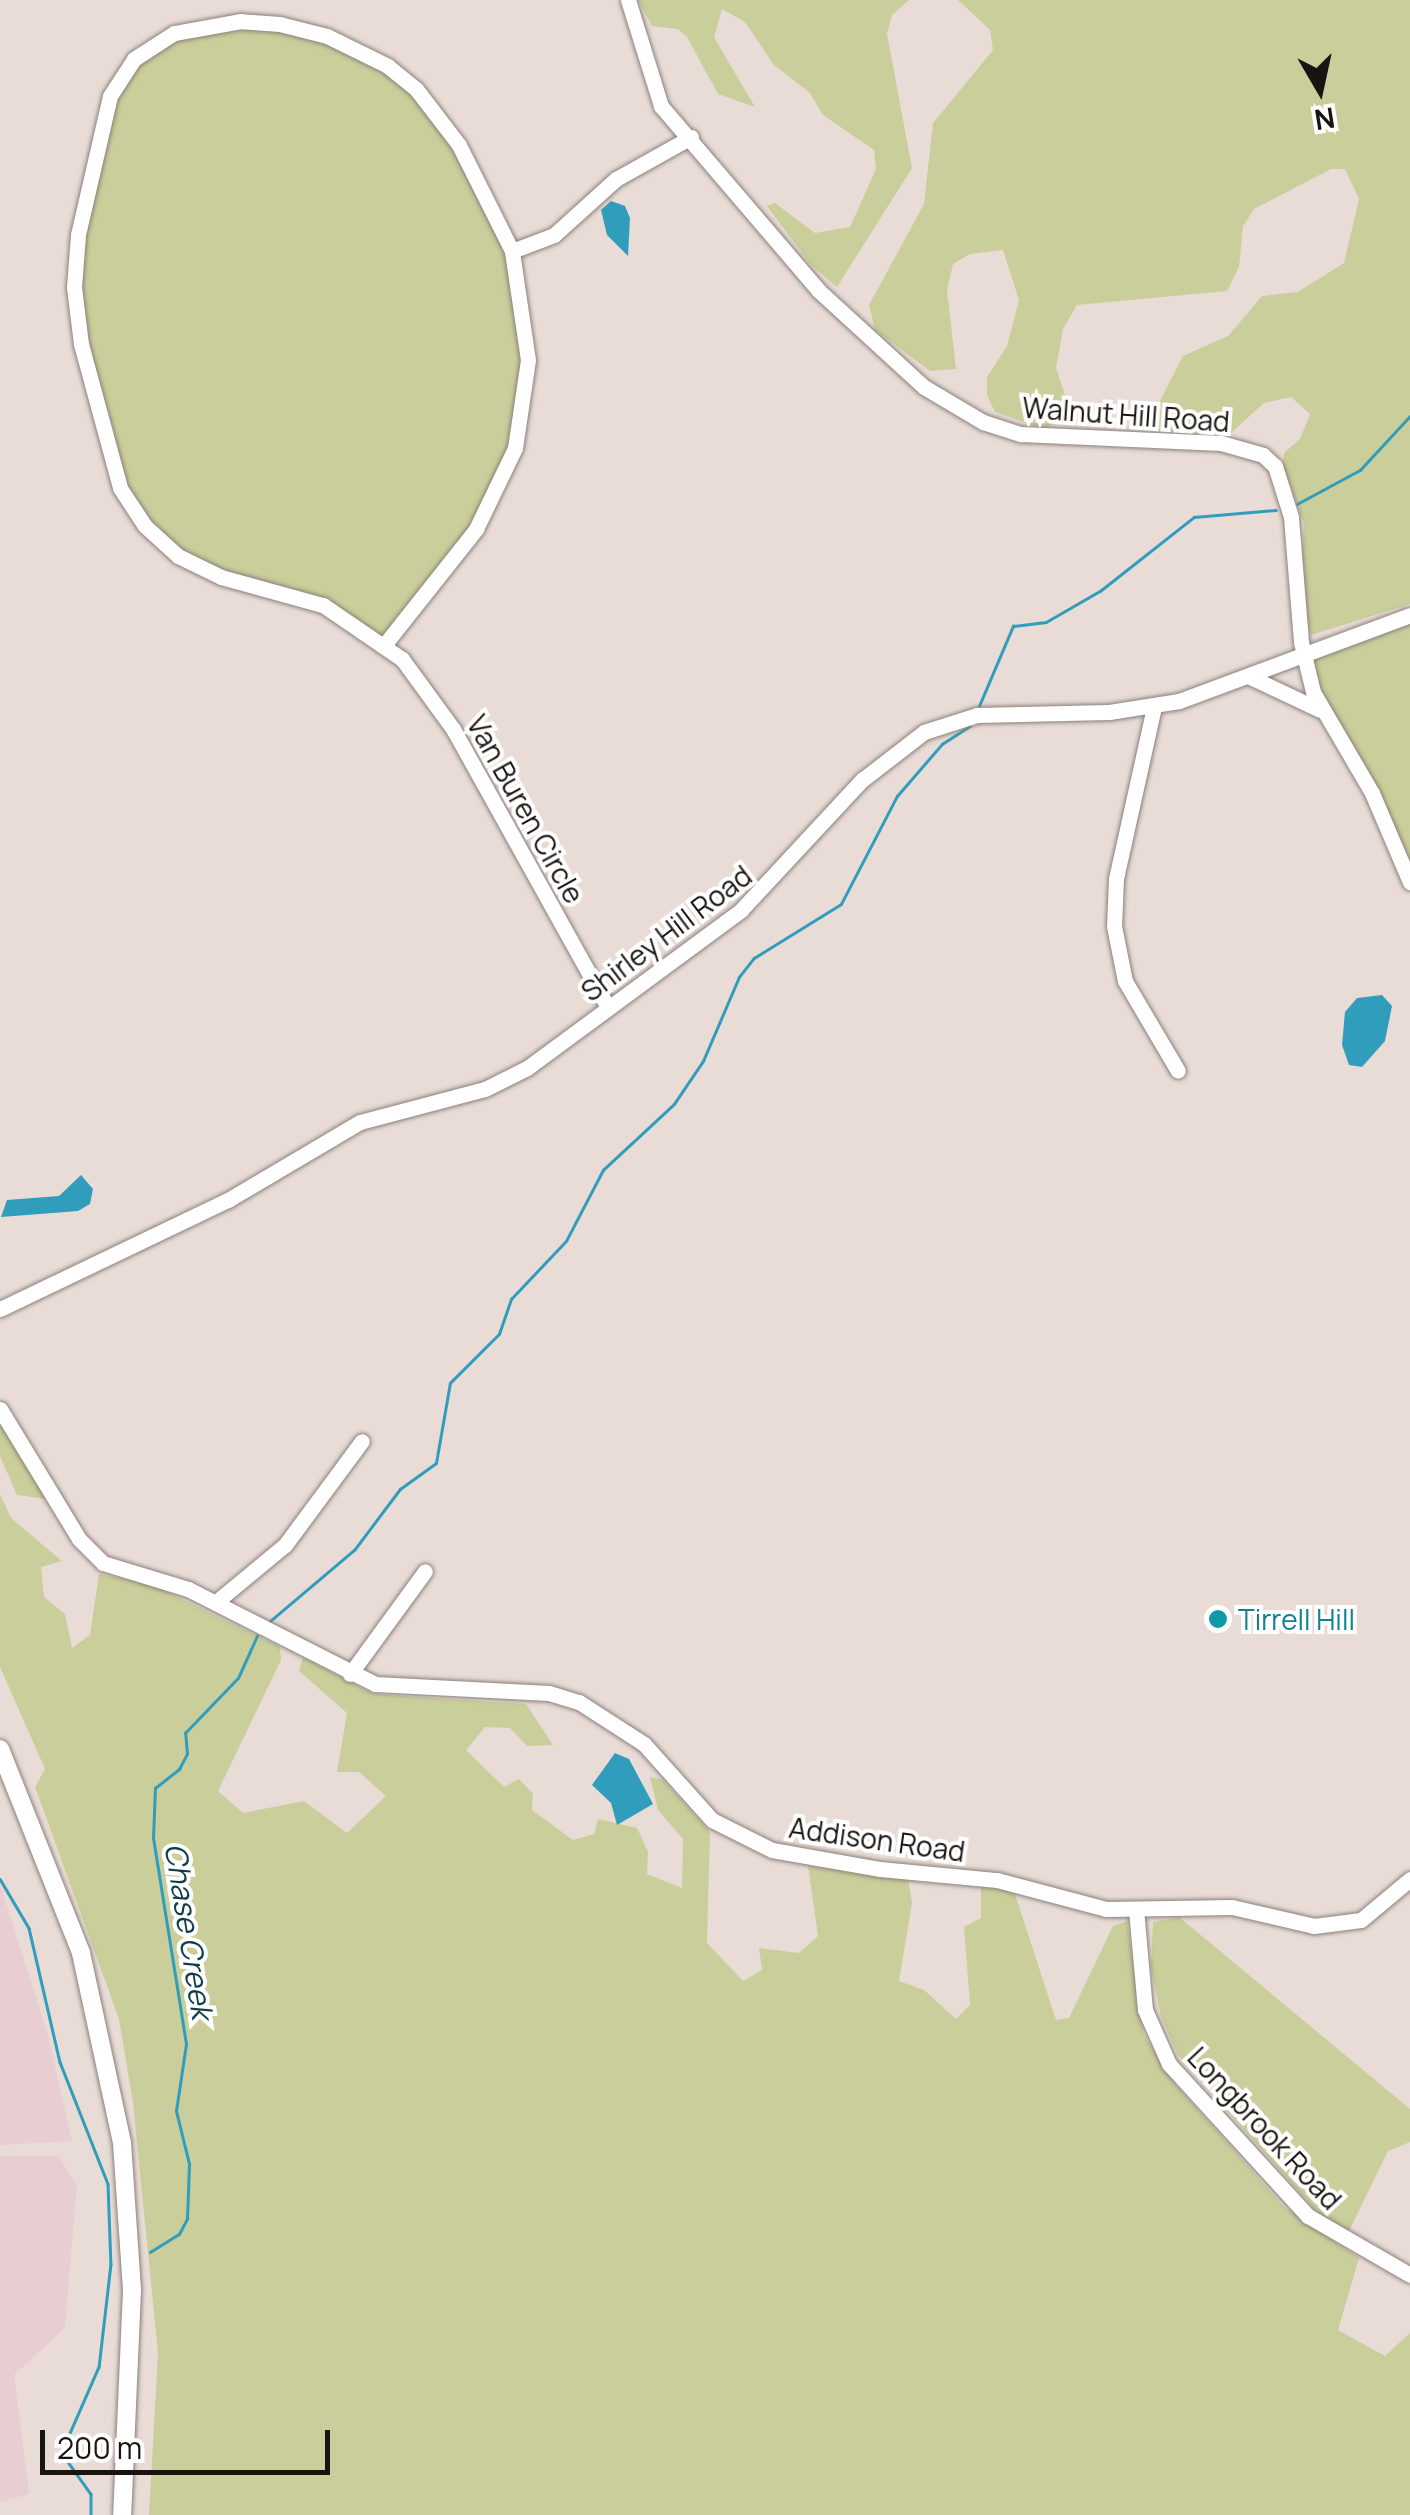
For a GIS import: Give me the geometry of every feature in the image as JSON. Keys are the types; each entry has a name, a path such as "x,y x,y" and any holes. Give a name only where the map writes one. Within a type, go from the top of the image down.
{"main road":[{"path":"0,1748 81,1953 122,2143 132,2326 122,2515"}],"street":[{"name":"Walnut Hill Road","path":"628,0 656,97 831,303 897,365 972,416 1034,437 1222,442 1263,455 1282,476 1303,655 1320,710 1372,793 1410,882"},
{"name":"Van Buren Circle","path":"386,644 476,529 516,448 528,360 512,251 459,145 416,88 327,36 264,22 195,27 152,44 110,96 78,234 74,287 92,395 120,488 153,534 198,568 307,598 386,644 442,712 608,1008"},
{"path":"512,251 554,236 616,179 692,138"},
{"name":"Shirley Hill Road","path":"0,1310 228,1200 360,1122 504,1081 766,889 862,780 924,732 977,715 1154,707 1250,677 1410,615"},
{"path":"1250,677 1320,710"},
{"path":"1154,707 1116,879 1114,926 1125,981 1178,1072"},
{"name":"Addison Road","path":"0,1408 93,1556 216,1602 350,1674 392,1687 536,1692 579,1702 644,1744 712,1820 788,1855 997,1880 1080,1905 1136,1910 1232,1907 1330,1927 1368,1916 1410,1879"},
{"path":"216,1602 285,1544 362,1441"},
{"path":"350,1674 426,1571"},
{"name":"Longbrook Road","path":"1136,1910 1146,2010 1169,2064 1308,2216 1410,2276"}],"shaded area":[{"path":"0,1884 48,2035 72,2141 0,2145"},
{"path":"0,2156 58,2156 77,2185 65,2328 14,2375 29,2494 0,2502"}],"green space":[{"path":"638,0 909,0 892,15 887,34 912,168 837,287 811,265 767,206 775,203 815,233 850,227 876,169 874,150 823,115 810,93 774,65 745,22 722,9 714,37 755,107 718,94 687,37 678,29 652,26"},
{"path":"958,0 1410,0 1410,604 1311,635 1301,596 1304,523 1283,466 1284,453 1300,439 1310,414 1291,397 1264,403 1230,434 1145,430 1183,356 1228,336 1262,296 1298,292 1344,263 1359,199 1345,169 1331,169 1254,209 1243,226 1239,267 1227,291 1077,305 1063,329 1056,368 1071,413 1045,429 995,412 987,395 987,377 1007,346 1019,300 1003,250 970,254 953,264 947,290 956,369 930,371 875,330 869,305 924,204 933,123 993,50 990,30"},
{"path":"195,27 297,28 416,89 507,236 526,394 493,500 385,644 354,622 221,577 144,526 104,445 75,261 121,76"},
{"path":"1410,615 1410,882 1303,655"},
{"path":"0,1417 46,1499 17,1495 0,1456"},
{"path":"0,1494 11,1518 62,1561 41,1567 44,1597 65,1614 72,1648 90,1635 99,1574 151,1584 280,1647 281,1660 218,1791 243,1813 304,1801 347,1833 386,1796 359,1772 337,1772 347,1713 299,1671 303,1657 373,1694 526,1704 553,1745 527,1746 510,1728 485,1727 466,1750 504,1787 519,1779 533,1794 532,1810 573,1840 594,1834 598,1819 637,1828 648,1852 647,1874 682,1888 683,1839 658,1810 650,1777 663,1780 710,1832 707,1943 743,1981 762,1970 759,1948 799,1953 818,1936 808,1866 908,1878 912,1903 899,1981 924,1990 956,2019 970,2005 964,1927 981,1918 981,1887 1014,1891 1056,2020 1069,2018 1113,1926 1127,1921 1144,2035 1176,2085 1283,2206 1359,2258 1338,2330 1385,2356 1410,2333 1410,2515 149,2515 158,2353 133,2103 119,2019 35,1787 45,1769 0,1667"},
{"path":"1179,1917 1410,2109 1410,2142 1388,2151 1348,2233 1317,2212 1178,2055 1161,2017 1151,1967 1153,1922"}],"water":[{"path":"611,201 625,206 630,218 628,256 607,235 601,210"},
{"path":"1382,995 1392,1006 1385,1041 1362,1067 1349,1065 1342,1045 1345,1012 1357,998"},
{"path":"81,1175 93,1189 90,1204 78,1211 1,1217 7,1200 59,1196"},
{"path":"615,1753 629,1759 653,1804 617,1825 611,1803 592,1785"}],"waterway":[{"name":"Chase Creek","path":"1297,504 1360,470 1410,416"},
{"name":"Chase Creek","path":"979,706 1013,626 1046,622 1100,591 1194,517 1276,510"},
{"name":"Chase Creek","path":"269,1622 355,1549 400,1489 436,1463 450,1383 499,1334 511,1299 566,1241 603,1170 674,1104 703,1061 739,977 754,958 841,904 897,796 942,744 970,726"},
{"name":"Chase Creek","path":"150,2252 179,2234 187,2219 189,2164 176,2111 186,2044 153,1838 155,1788 179,1769 187,1754 185,1733 238,1678 257,1636"},
{"path":"0,1879 29,1928 60,2062 108,2184 111,2264 99,2367 68,2438 66,2459 91,2494 91,2515"}],"place":[{"name":"Tirrell Hill","path":"1218,1619"}]}
